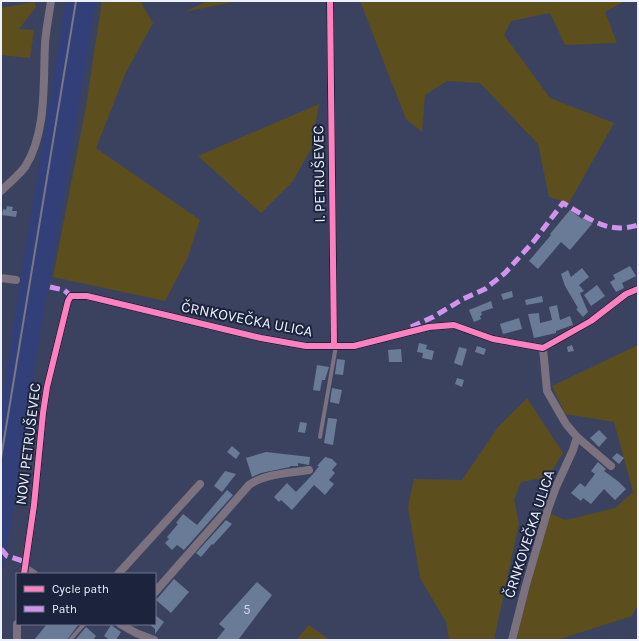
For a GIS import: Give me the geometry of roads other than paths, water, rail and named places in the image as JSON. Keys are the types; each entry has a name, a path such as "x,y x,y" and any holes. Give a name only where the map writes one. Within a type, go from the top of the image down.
{"street":[{"path":"1,191 18,176 25,166 36,143 41,112 46,42 51,1"},
{"name":"I. PETRUŠEVEC","path":"330,1 335,346"},
{"path":"1,278 16,280"},
{"path":"611,466 577,437 566,424 546,391 543,348 591,320 626,294 638,289"},
{"name":"ČRNKOVEČKA ULICA","path":"72,296 87,296 261,338 306,346 354,346 430,328 454,325 493,339 543,348"},
{"name":"NOVI PETRUŠEVEC","path":"24,571 34,505 47,387 68,301 72,296"},
{"name":"ČRNKOVEČKA ULICA","path":"512,640 548,509 577,437"},
{"path":"156,591 249,485 263,478 309,470"},
{"path":"119,573 200,484"},
{"path":"17,625 17,640"},
{"path":"124,625 136,633 154,640"},
{"path":"130,640 136,633"}],"lane":[{"path":"320,437 335,346"},
{"path":"70,640 83,625"}],"railway":[{"path":"1,458 76,1"}]}
